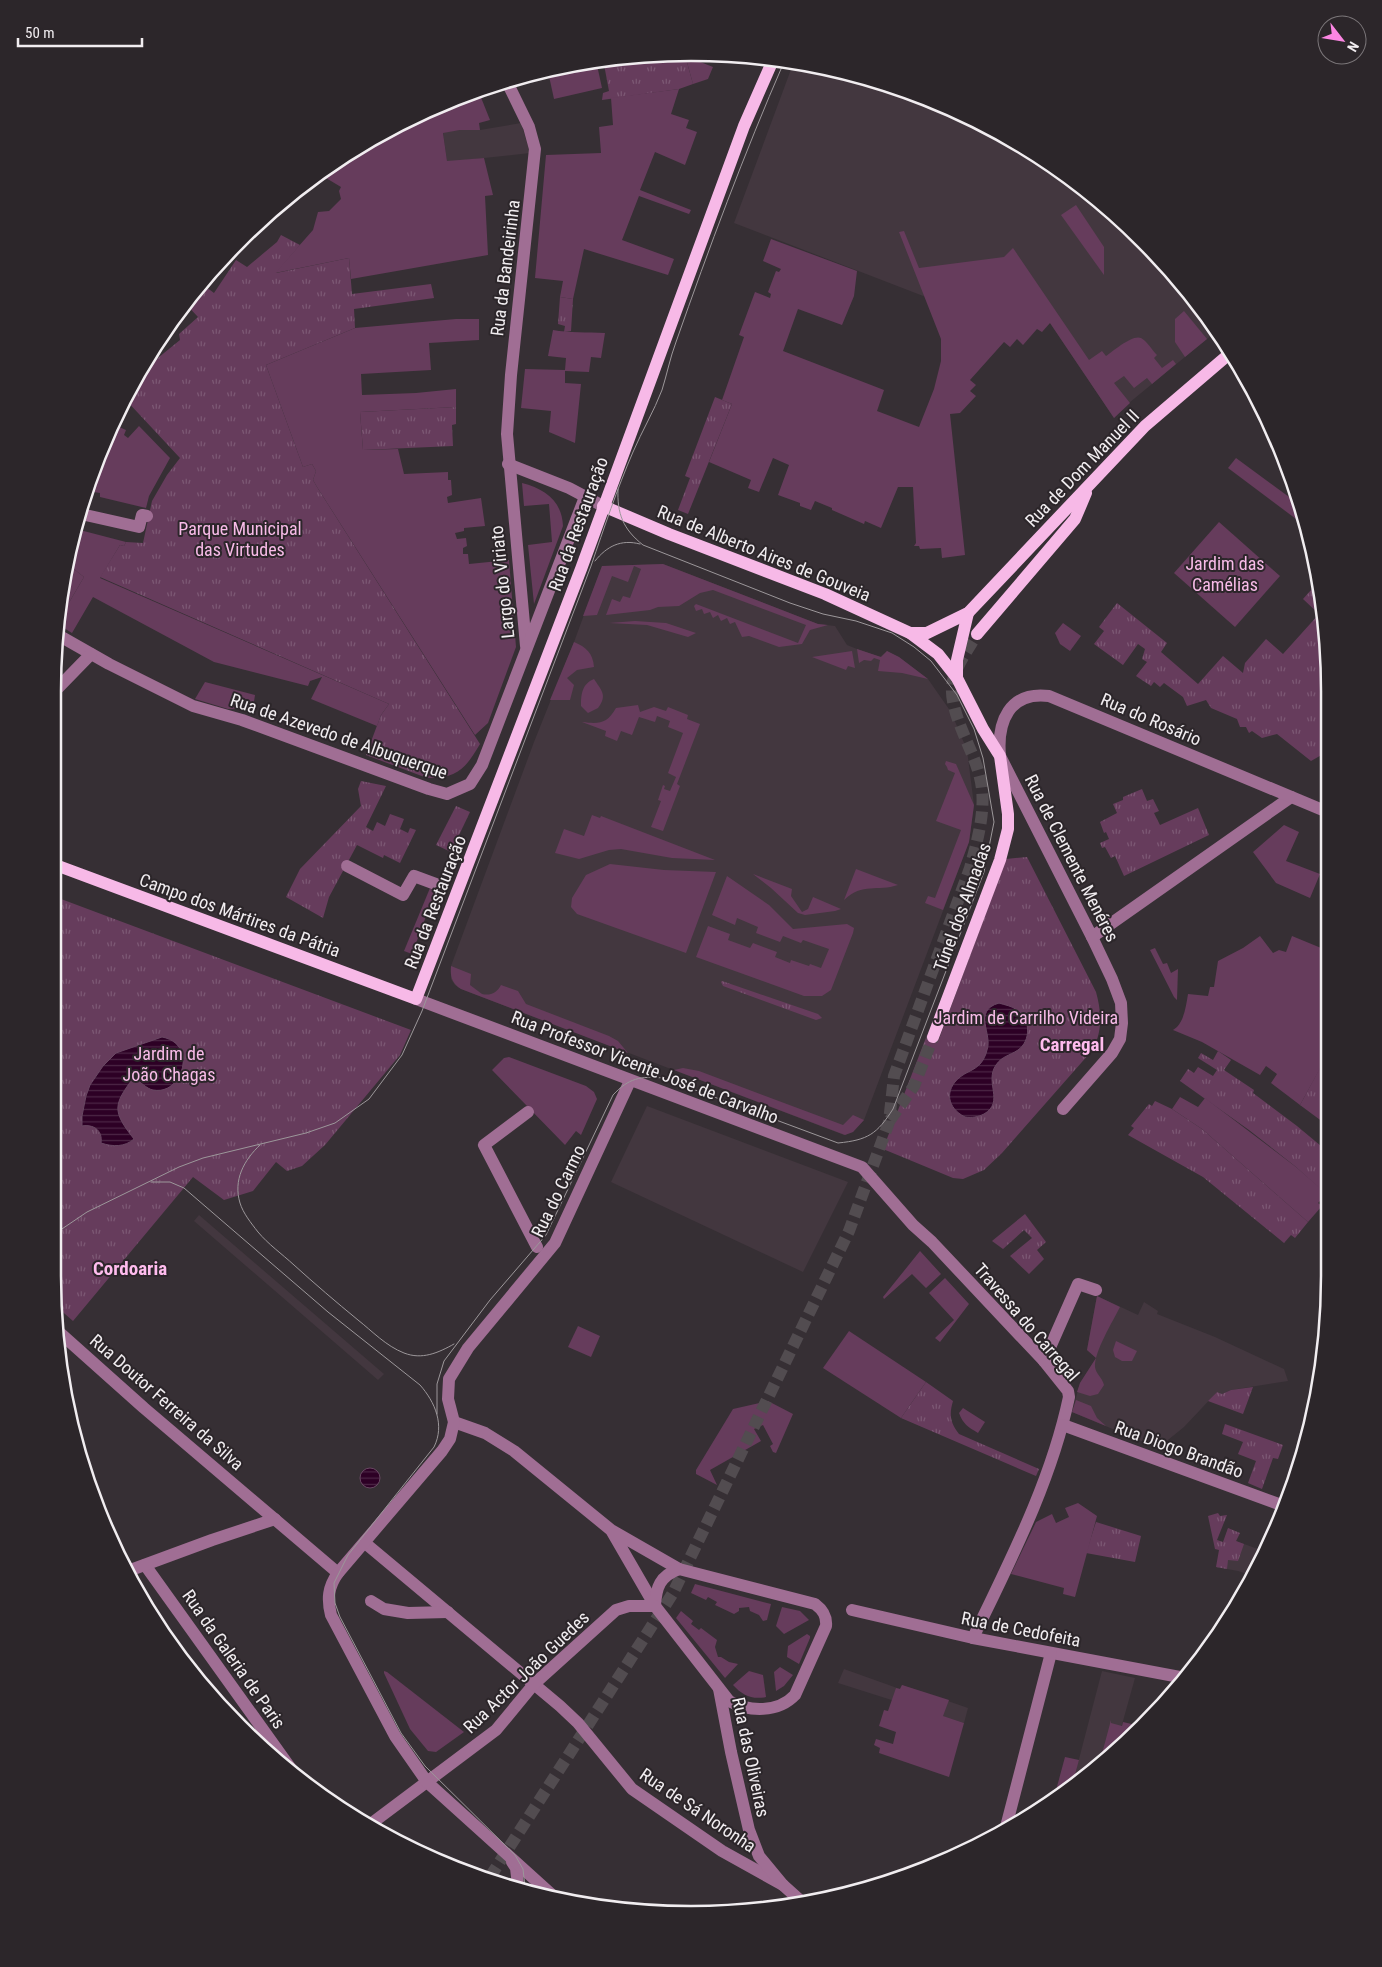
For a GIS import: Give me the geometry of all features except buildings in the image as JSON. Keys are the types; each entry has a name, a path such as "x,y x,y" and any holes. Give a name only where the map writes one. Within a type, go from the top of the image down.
{"main road":[{"name":"Rua da Restauração","path":"416,999 581,569 744,126 770,67"},
{"name":"Rua de Dom Manuel II","path":"910,632 927,633 968,613 1145,426 1225,358"},
{"path":"977,634 1075,519 1089,485"},
{"name":"Rua de Alberto Aires de Gouveia","path":"603,506 669,534 825,594 910,632"},
{"path":"958,678 957,660 968,613"},
{"name":"Rua de Clemente Menéres","path":"910,632 938,654 958,678 983,729 1000,756"},
{"name":"Túnel dos Almadas","path":"933,1037 1004,846 1008,829 1008,814 1000,756"},
{"name":"Campo dos Mártires da Pátria","path":"61,867 416,999"}],"street":[{"name":"Rua da Bandeirinha","path":"508,464 507,434 511,375 535,149 530,127 510,88"},
{"path":"508,464 585,496 603,506"},
{"name":"Largo do Viriato","path":"508,464 526,648"},
{"name":"Largo do Viriato","path":"526,648 585,496"},
{"path":"87,515 139,527 142,515 147,516"},
{"name":"Rua de Azevedo de Albuquerque","path":"64,639 193,706 242,720 447,794 470,784 482,765 526,648"},
{"path":"61,684 91,654"},
{"name":"Rua do Rosário","path":"1000,756 998,740 1000,726 1006,714 1012,707 1032,696 1049,696 1321,809"},
{"name":"Rua de Clemente Menéres","path":"1000,756 1092,937 1112,979 1121,1004 1120,1039 1112,1053 1064,1109"},
{"path":"1092,937 1291,797"},
{"path":"347,866 403,895 414,876 442,886"},
{"name":"Rua Professor Vicente José de Carvalho","path":"416,999 862,1167"},
{"name":"Rua do Carmo","path":"454,1422 448,1399 448,1379 468,1348 555,1243 630,1081"},
{"path":"528,1112 484,1145 537,1247"},
{"name":"Travessa do Carregal","path":"862,1167 913,1225 932,1242 1044,1362 1068,1391 1069,1397 1063,1425 1016,1547 973,1638"},
{"path":"1044,1362 1078,1284 1096,1290"},
{"name":"Rua Doutor Ferreira da Silva","path":"65,1337 151,1414 338,1572"},
{"path":"543,1888 427,1782 395,1736 331,1616 328,1604 329,1592 338,1572 365,1543 442,1451 450,1439 454,1422 486,1433 514,1450 611,1530 679,1569 815,1604 821,1608 826,1617 826,1626 795,1695 789,1701 772,1708 743,1708 729,1701 655,1606 611,1530"},
{"name":"Rua Diogo Brandão","path":"1063,1425 1278,1504"},
{"path":"134,1569 275,1519"},
{"name":"Rua de Sá Noronha","path":"365,1543 578,1723 632,1789 722,1851 783,1885"},
{"name":"Rua da Galeria de Paris","path":"146,1565 278,1751"},
{"path":"655,1606 657,1586 666,1575 679,1569"},
{"path":"371,1601 384,1609 408,1613 448,1612"},
{"name":"Rua Actor João Guedes","path":"375,1821 496,1730 534,1684 616,1610 629,1606 655,1606"},
{"name":"Rua de Cedofeita","path":"852,1610 973,1638 1176,1676"},
{"path":"1008,1820 1051,1653"},
{"name":"Rua das Oliveiras","path":"719,1689 749,1830 759,1856 783,1885 796,1897"},
{"path":"509,1858 516,1868 518,1881"}],"shaded area":[{"path":"791,70 814,73 854,83 932,109 970,126 1041,167 1074,191 1136,246 1191,308 1211,336 1124,407 1114,418 1050,323 931,299 734,223"},
{"path":"521,123 530,153 447,162 443,132 480,130"},
{"path":"663,564 818,624 835,626 847,645 857,649 880,657 887,651 899,657 928,679 951,712 967,750 974,805 969,842 864,1120 853,1132 844,1135 461,989 451,979 451,966 602,566"},
{"path":"999,1003 1013,1008 1022,1014 1027,1024 1027,1036 1018,1050 1003,1058 996,1065 992,1078 994,1098 990,1109 979,1116 965,1117 954,1109 951,1104 950,1093 955,1082 962,1075 978,1066 983,1060 988,1044 985,1017 991,1007"},
{"path":"162,1037 173,1042 180,1049 183,1058 178,1078 172,1085 163,1090 153,1090 134,1077 122,1095 118,1108 122,1121 134,1139 127,1144 119,1146 101,1143 99,1131 90,1126 82,1126 82,1116 90,1085 103,1066 116,1053"},
{"path":"647,1106 848,1182 803,1272 611,1182"},
{"path":"199,1215 384,1374 378,1380 194,1221"},
{"path":"1097,1296 1138,1315 1144,1302 1158,1311 1157,1314 1215,1337 1284,1369 1288,1381 1231,1390 1222,1394 1217,1392 1184,1427 1158,1448 1072,1412 1080,1383 1096,1358 1087,1350"},
{"path":"370,1468 377,1471 380,1478 377,1485 370,1488 363,1485 360,1478 363,1471"},
{"path":"1228,1528 1240,1533 1236,1541 1259,1549 1246,1574 1216,1567"},
{"path":"844,1669 900,1689 902,1685 968,1708 964,1723 838,1683"},
{"path":"1102,1671 1135,1678 1118,1737 1075,1775"}],"green space":[{"path":"687,61 693,84 679,89 602,100 603,93 609,91 605,68 650,63"},
{"path":"687,61 699,61 713,67 708,79 693,84"},
{"path":"598,69 602,88 554,99 549,78"},
{"path":"679,89 671,114 689,120 686,128 697,132 685,165 655,152 640,190 691,210 689,214 639,196 622,240 674,259 668,275 584,249 573,299 560,297 563,281 535,278 546,155 601,153 599,127 613,125 611,98"},
{"path":"481,98 490,120 479,123 480,130 460,130 443,133 447,161 484,158 493,195 485,196 488,255 351,279 349,258 275,273 313,230 318,212 329,211 341,199 339,191 341,187 326,178 341,167 412,126"},
{"path":"1076,205 1104,247 1104,275 1061,215"},
{"path":"904,231 919,268 1004,257 1013,248 1089,360 1102,351 1106,356 1137,337 1145,341 1157,355 1154,358 1162,368 1173,360 1176,364 1152,384 1147,378 1134,388 1124,376 1114,383 1130,403 1114,418 1050,323 1042,332 1037,329 1023,345 1017,339 1010,347 1004,342 970,380 976,385 970,391 976,396 960,413 950,414 965,555 942,558 941,548 920,549 919,546 914,546 916,543 913,487 898,487 881,528 865,521 864,524 815,501 811,510 800,506 800,503 778,495 789,465 773,458 759,492 748,488 751,480 709,462 732,404 722,400 744,337 739,335 755,292 770,298 771,294 768,292 776,271 779,272 781,269 763,261 771,239 857,271 854,296 842,325 798,309 783,351 884,390 877,411 919,427 934,389 941,361 941,339 899,232"},
{"name":"Parque Municipal das Virtudes","path":"281,235 300,245 276,273 349,258 352,294 431,284 434,298 354,309 355,328 266,365 303,467 312,464 316,471 313,480 317,487 480,744 465,766 453,774 437,778 427,778 366,755 381,715 389,704 100,577 120,545 124,546 126,542 143,543 152,501 167,475 180,458 130,405 156,360 180,340 179,334 198,317 190,309 208,288 214,293 236,260 247,267 277,242"},
{"path":"560,297 573,299 571,331 564,332 565,326 558,324"},
{"path":"1184,311 1207,339 1185,357 1175,342 1175,319"},
{"path":"456,319 479,319 479,340 429,343 431,370 361,374 362,395 456,389 456,407 360,412 363,450 398,449 404,474 448,472 448,480 451,480 452,495 447,497 448,503 481,498 485,526 464,528 464,531 455,533 457,539 466,538 467,546 463,548 463,554 468,554 469,564 509,560 516,647 488,723 475,735 317,487 313,480 316,471 312,464 303,467 266,365 355,328"},
{"path":"553,330 605,333 601,358 591,357 589,372 565,371 565,383 581,384 575,443 549,432 551,411 521,408 525,369 565,370 566,358 548,356"},
{"path":"715,397 732,404 688,514 678,510 690,478 685,476"},
{"path":"456,407 456,424 452,425 453,446 363,450 360,412"},
{"path":"139,426 170,458 149,496 146,508 100,497 100,493 94,492 119,427 126,430 124,435 128,438"},
{"path":"1236,458 1290,497 1296,519 1228,468"},
{"path":"522,483 538,489 551,497 562,517 563,526 534,604 528,545 552,542 549,504 524,506"},
{"name":"Jardim das Camélias","path":"1219,522 1280,576 1235,627 1174,573"},
{"path":"82,531 126,542 124,546 120,545 100,578 389,704 381,715 377,726 311,699 322,677 310,681 308,686 214,662 93,597 72,633 65,629 68,605 84,577 73,568"},
{"path":"663,564 818,624 828,625 810,630 802,644 779,647 749,636 742,637 735,622 730,624 727,618 721,621 718,615 713,618 710,612 704,614 702,609 696,611 694,606 696,604 798,643 806,625 713,590 700,593 679,606 658,607 650,610 606,615 612,599 620,602 623,596 630,598 641,569 634,566 628,582 612,576 597,615 583,616 602,566"},
{"path":"73,568 84,577 68,605"},
{"path":"1312,589 1315,610 1303,599"},
{"path":"1117,603 1167,643 1161,652 1198,684 1223,656 1243,673 1245,663 1266,639 1283,654 1316,618 1321,691 1321,755 1311,761 1277,734 1262,738 1252,731 1249,733 1246,727 1240,727 1237,719 1211,708 1206,700 1187,706 1183,697 1164,683 1160,687 1154,682 1151,686 1136,676 1147,662 1142,659 1145,649 1138,644 1123,665 1094,644 1104,631 1099,627"},
{"path":"635,621 666,623 696,633 688,637 647,625 609,623"},
{"path":"1063,623 1081,636 1070,651 1060,644 1055,633"},
{"path":"574,642 588,651 594,667 577,670 567,678 574,685 570,700 550,700"},
{"path":"857,649 881,657 887,651 899,657 928,679 902,673 878,671 880,660 874,658 871,661 864,660 859,663"},
{"path":"852,651 855,668 848,666 846,670 812,657"},
{"path":"594,679 601,690 603,700 598,708 588,713 581,706 582,694 587,684"},
{"path":"205,682 255,695 253,708 228,709 195,699"},
{"path":"638,705 640,712 654,707 666,711 668,707 688,715 687,719 700,724 677,784 680,786 663,831 651,827 661,801 658,800 663,785 665,786 664,789 670,791 676,777 668,773 683,733 668,727 670,721 657,716 655,722 639,717 632,735 621,731 617,741 605,736 606,731 582,722 602,722 616,708"},
{"path":"946,761 956,764 974,805 969,842 943,910 925,903 928,896 935,898 961,830 936,821 955,773 948,770 945,764"},
{"path":"361,781 386,786 366,827 373,831 377,822 385,826 390,814 404,819 400,829 408,833 410,828 416,830 400,863 384,855 383,858 357,845 329,897 323,918 286,897 300,869 361,806 358,789"},
{"path":"1142,789 1147,801 1153,799 1159,811 1154,813 1160,825 1198,808 1209,835 1124,876 1115,856 1111,858 1105,847 1102,848 1100,843 1109,839 1106,832 1104,833 1100,822 1117,813 1113,804 1123,800 1123,797"},
{"path":"456,806 470,812 451,852 436,845"},
{"path":"592,815 600,818 601,816 715,860 672,858 621,849 609,850 579,859 555,853 564,829 584,836"},
{"path":"1284,825 1299,832 1286,861 1320,874 1310,898 1276,883 1253,852"},
{"name":"Jardim de Carrilho Videira","path":"1027,857 1096,992 1100,1016 1099,1032 1094,1047 1089,1054 1002,1153 984,1170 963,1179 953,1178 883,1149 927,1035 939,1039 1006,859"},
{"path":"610,864 664,870 716,872 686,953 577,914 571,907 572,898 586,875"},
{"path":"856,869 898,885 864,889 851,894 844,900"},
{"path":"753,874 792,889 791,896 802,912 808,909 813,897 841,909 805,915 798,913"},
{"path":"727,876 769,905 793,929 847,924 854,928 831,990 822,996 804,996 696,957 708,926 730,934 728,940 750,948 753,943 777,952 775,957 790,963 791,960 821,968 829,949 803,940 801,943 783,936 780,942 756,933 758,927 737,918 735,925 712,915"},
{"path":"430,888 435,892 412,954 404,951"},
{"name":"Jardim de João Chagas","path":"61,899 411,1030 400,1055 325,1145 302,1166 287,1171 276,1162 253,1191 224,1200 193,1177 73,1321 63,1312 61,1276"},
{"path":"1260,936 1273,953 1279,950 1286,952 1292,936 1321,948 1321,1067 1300,1105 1271,1083 1277,1074 1266,1066 1260,1075 1202,1042 1173,1030 1180,1024 1188,994 1208,996 1210,987 1214,987 1218,961 1243,948"},
{"path":"1155,948 1163,964 1167,963 1171,973 1178,969 1177,1000 1150,950"},
{"path":"451,966 471,974 470,985 482,994 488,995 493,993 501,985 518,991 526,1004 609,1036 618,1041 628,1053 461,989 452,979"},
{"path":"722,981 818,1014 822,1018 816,1020 723,986"},
{"path":"1218,1051 1231,1060 1224,1070 1254,1090 1253,1093 1321,1146 1321,1190 1249,1130 1180,1081 1188,1069 1194,1073 1198,1067 1213,1076 1217,1070 1198,1058 1201,1053 1213,1060"},
{"path":"509,1057 586,1086 594,1092 597,1099 581,1135 576,1131 565,1145 492,1070 504,1058"},
{"path":"1321,1066 1321,1121 1300,1105"},
{"path":"683,1068 699,1071 843,1125 853,1115 864,1120 853,1132 845,1135 674,1070"},
{"path":"1180,1097 1198,1107 1205,1098 1296,1167 1321,1189 1321,1200 1318,1203 1321,1207 1308,1222 1202,1129 1172,1109"},
{"path":"1155,1101 1172,1109 1202,1129 1308,1222 1295,1238 1291,1235 1284,1243 1203,1177 1128,1135 1134,1128 1131,1126 1149,1104 1152,1106"},
{"path":"1025,1214 1046,1242 1037,1250 1044,1259 1029,1274 1010,1256 1032,1238 1024,1230 1003,1249 992,1241"},
{"path":"920,1251 941,1274 926,1288 912,1274 884,1299 883,1297"},
{"path":"945,1278 969,1304 940,1342 935,1338 954,1320 929,1293"},
{"path":"1097,1296 1120,1307 1101,1345 1096,1361 1095,1367 1104,1385 1098,1394 1090,1396 1077,1392 1080,1383 1096,1358 1087,1350"},
{"path":"578,1326 600,1336 591,1357 568,1347"},
{"path":"849,1331 926,1382 901,1418 823,1368"},
{"path":"1116,1341 1137,1351 1132,1361 1122,1361 1115,1357 1113,1350"},
{"path":"926,1382 953,1401 951,1418 959,1434 1039,1469 1036,1476 901,1418"},
{"path":"1253,1387 1243,1414 1208,1401 1217,1392 1222,1394 1231,1390"},
{"path":"1076,1400 1091,1406 1097,1418 1106,1426 1072,1412"},
{"path":"768,1401 793,1414 776,1453 773,1452 770,1446 773,1444 763,1425 754,1429 761,1441 710,1470 717,1485 696,1474 696,1470 733,1409"},
{"path":"963,1408 985,1422 978,1433 962,1420 959,1413"},
{"path":"1225,1424 1283,1445 1278,1459 1273,1458 1262,1489 1248,1483 1256,1461 1238,1454 1243,1442 1222,1434"},
{"path":"1078,1503 1097,1516 1075,1597 1063,1594 1064,1588 1011,1574 1036,1522 1052,1514 1056,1523 1069,1517 1065,1508"},
{"path":"1218,1513 1220,1516 1227,1515 1217,1540 1223,1542 1228,1528 1240,1533 1236,1541 1244,1544 1238,1561 1228,1560 1227,1569 1216,1567 1219,1550 1215,1549 1208,1516"},
{"path":"1096,1522 1141,1536 1135,1562 1086,1553"},
{"path":"695,1584 771,1604 767,1620 763,1621 759,1615 750,1611 749,1607 739,1608 739,1611 734,1614 715,1605 717,1602 708,1597 706,1600 691,1593"},
{"path":"782,1607 800,1611 809,1620 784,1634 776,1626"},
{"path":"681,1611 693,1621 691,1624 699,1630 701,1628 717,1640 715,1647 718,1657 738,1664 725,1678 676,1618"},
{"path":"807,1634 810,1638 799,1664 787,1657 788,1646"},
{"path":"780,1667 793,1675 784,1686 776,1691 774,1672"},
{"path":"384,1671 464,1732 436,1752 428,1751 410,1729"},
{"path":"749,1671 763,1675 766,1697 756,1698 748,1696 740,1692 733,1685"},
{"path":"902,1685 949,1700 943,1716 964,1723 949,1777 879,1753 880,1748 874,1745 876,1739 893,1744 896,1732 879,1726 884,1710 888,1711 896,1688 900,1689"},
{"path":"1111,1720 1111,1723 1122,1726 1123,1722 1133,1724 1106,1749 1102,1752"},
{"path":"1065,1757 1079,1760 1075,1775 1056,1789"}],"tunnel":[{"path":"493,1873 673,1593 849,1231 889,1122 894,1076 970,868 979,833 983,797 982,785 976,764 954,708 952,697 953,679 958,666 977,634"},
{"path":"890,1120 914,1086 933,1037"}],"tram line":[{"path":"61,1230 87,1212 179,1167 203,1158 306,1133 335,1123 369,1099 402,1055 422,1011 622,480 662,390 674,348 714,236 781,68"},
{"path":"437,1414 437,1384 444,1361 490,1300 546,1235 613,1095 624,1085 635,1079 648,1077 663,1078 838,1143 864,1138 882,1124 893,1109 984,872 994,822 983,758 974,729 957,695 931,661 892,633 790,603 643,545 626,527 620,513 618,489"},
{"path":"595,561 604,551 615,545 627,542 640,544"},
{"path":"260,1145 249,1157 241,1171 238,1195 243,1210 250,1222 262,1236 342,1306 397,1350 411,1355 424,1356 436,1353 454,1344"},
{"path":"151,1182 170,1182 184,1188 328,1312 420,1385 434,1406 439,1430 434,1447 348,1555 334,1583 335,1603 340,1617 401,1733 425,1766 515,1855 523,1869 525,1883"}],"district":[{"name":"Carregal","path":"1072,1044"},
{"name":"Cordoaria","path":"130,1268"}]}
